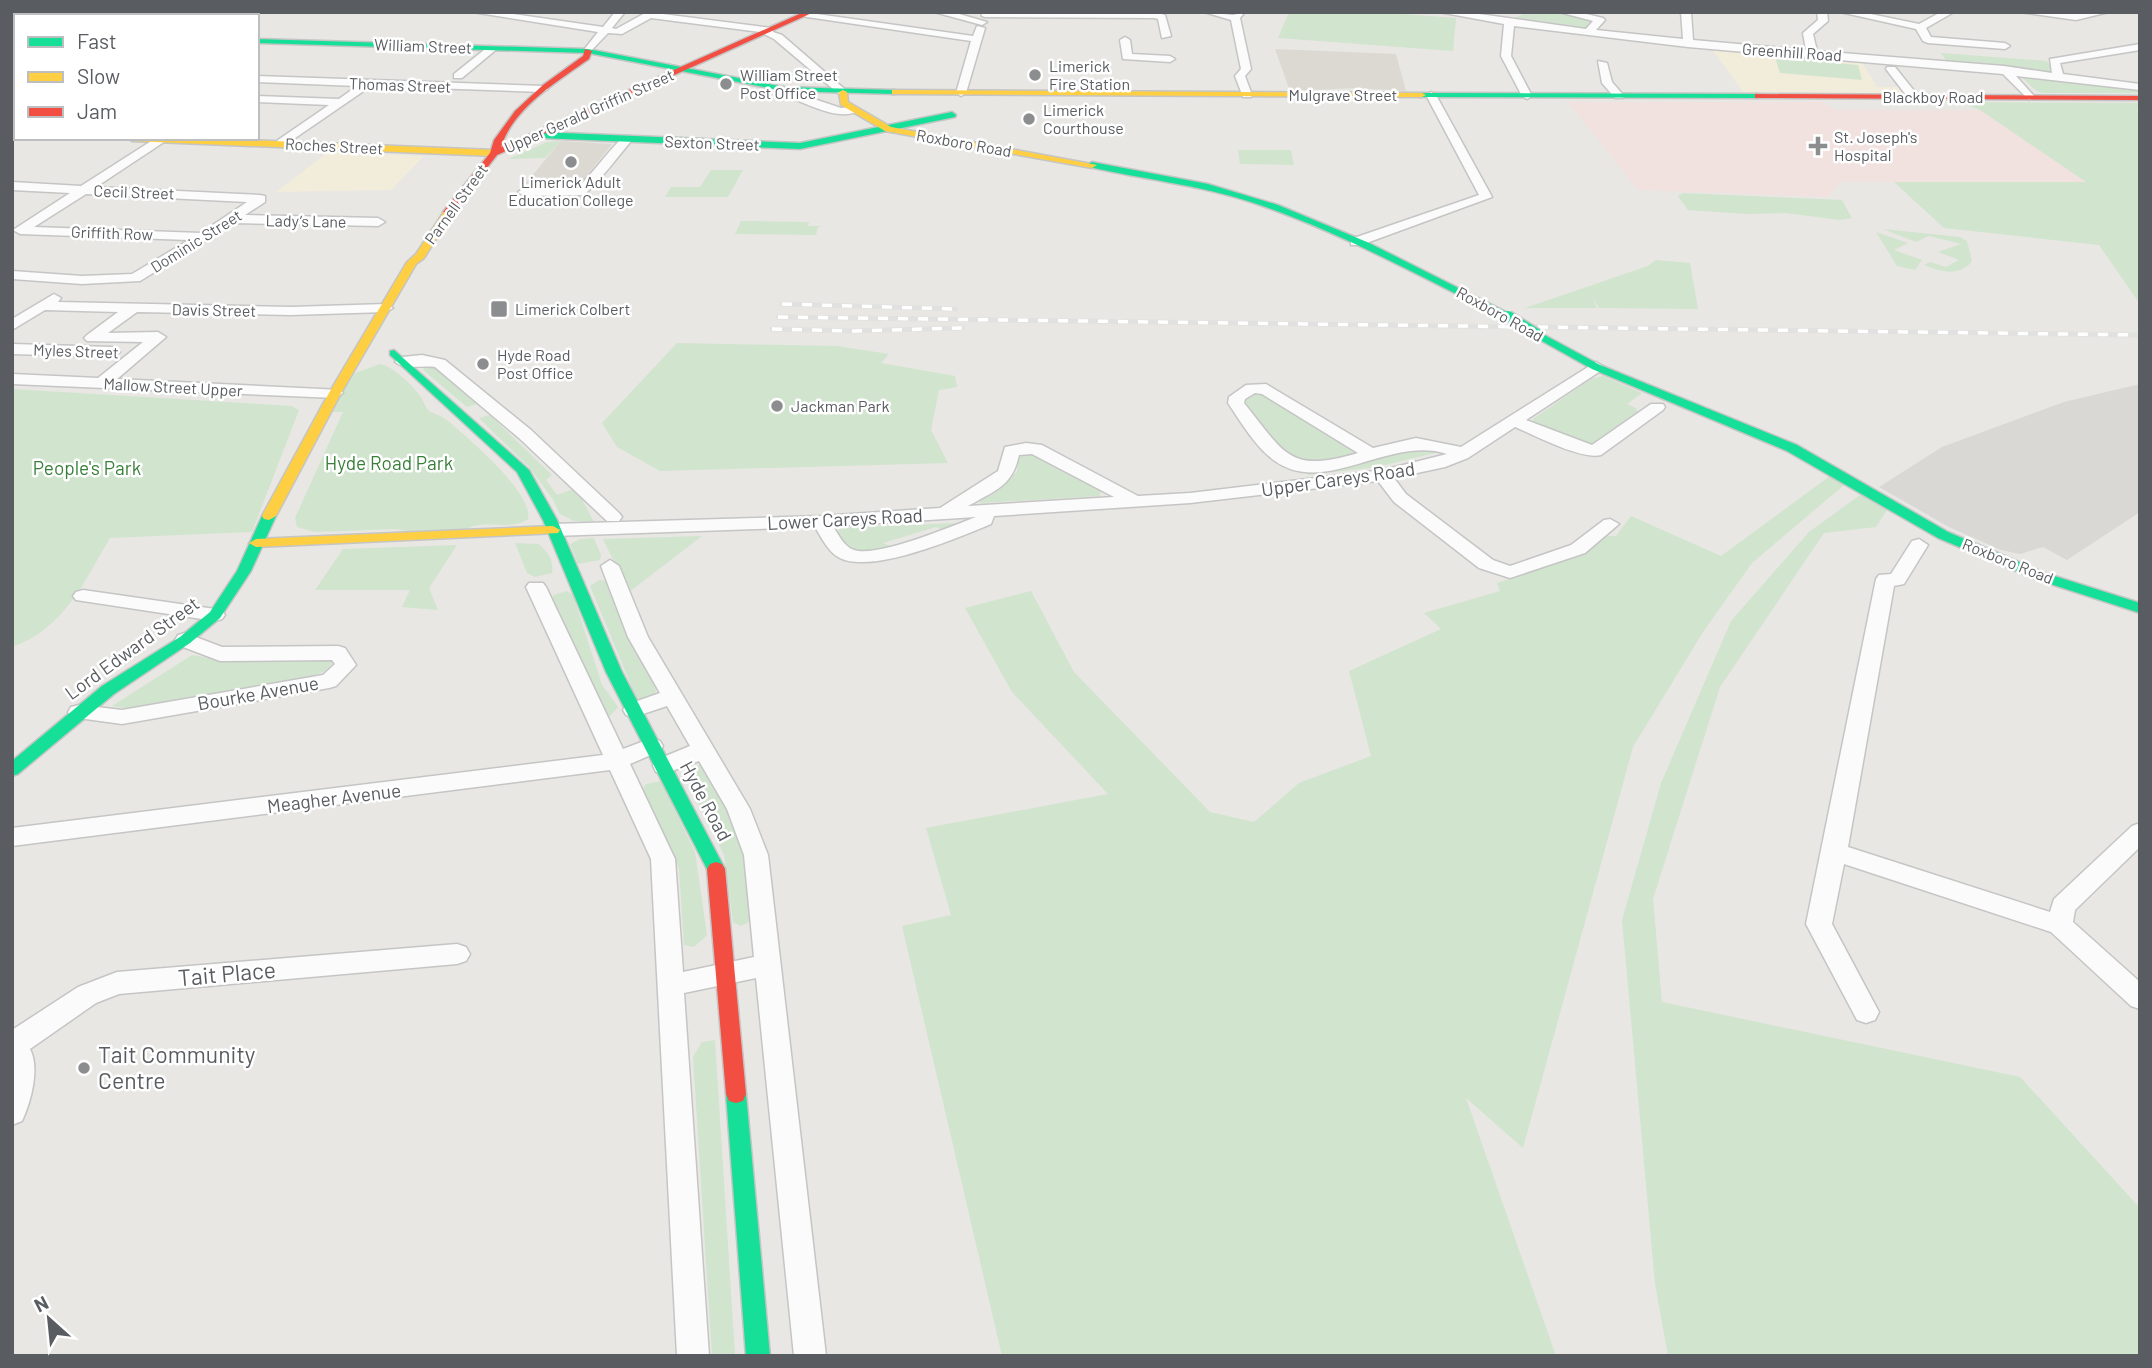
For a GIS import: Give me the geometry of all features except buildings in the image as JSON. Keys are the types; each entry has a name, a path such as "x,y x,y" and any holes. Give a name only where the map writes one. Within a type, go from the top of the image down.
{"main road":[{"name":"Upper Gerald Griffin Street","path":"494,153 809,13"},
{"name":"William Street","path":"259,41 588,51 791,90"},
{"path":"494,153 493,147 502,134 543,89 586,57 588,51"},
{"name":"Mulgrave Street","path":"791,90 1726,96"},
{"name":"Roxboro Road","path":"843,92 844,103 888,129 1219,190 1276,207 1495,307 1596,367 1782,444 1943,535 2040,576 2140,608"},
{"path":"944,140 940,135 943,125 959,108 961,93"},
{"name":"Blackboy Road","path":"1726,96 2140,98"},
{"name":"Sexton Street","path":"502,134 800,146 952,115"},
{"name":"Roches Street","path":"193,140 494,153"},
{"name":"Parnell Street","path":"335,393 427,260 420,257 447,212 494,153"},
{"path":"354,363 383,352 396,351"},
{"name":"Hyde Road","path":"396,351 461,416 522,470 545,509 614,672 716,866 758,1356"},
{"name":"Lord Edward Street","path":"12,771 21,754 108,690 185,640 215,615 244,571 335,393"},
{"path":"256,543 553,530"}],"street":[{"path":"477,12 618,32 652,14 767,31 778,37 843,92"},
{"path":"588,51 620,12"},
{"path":"939,12 983,19 1122,15 1162,17 1171,72"},
{"path":"1209,12 1238,15 1246,69 1240,76 1247,94"},
{"name":"Greenhill Road","path":"1444,12 1688,44 2004,69 2140,87"},
{"path":"1522,12 1505,22 1511,31 1506,51 1510,66 1527,96"},
{"path":"1564,12 1600,20 1589,32"},
{"path":"1686,12 1688,44"},
{"path":"1812,53 1808,33 1823,21 1822,12"},
{"path":"1845,12 1920,27 1939,20 1949,12"},
{"path":"2024,12 2076,17 2104,12"},
{"path":"809,13 976,38"},
{"path":"1122,15 1127,57 1170,59"},
{"path":"872,24 891,16"},
{"path":"925,21 958,27 983,19"},
{"path":"961,93 983,19"},
{"path":"1920,27 1939,63"},
{"path":"1928,40 2005,46"},
{"path":"2058,76 2054,61 2140,47"},
{"path":"451,81 493,48"},
{"path":"2098,54 2125,60"},
{"path":"1602,63 1607,83 1619,96"},
{"path":"1891,69 1913,97"},
{"path":"2004,69 2029,97"},
{"name":"Thomas Street","path":"260,80 367,84 451,81 543,89"},
{"path":"282,143 367,84"},
{"path":"791,90 795,96 841,111 855,110"},
{"path":"1356,242 1486,197 1431,95"},
{"path":"259,99 341,102"},
{"path":"524,192 575,196 605,169 612,155 626,139"},
{"path":"16,233 161,140"},
{"name":"Cecil Street","path":"12,186 256,196"},
{"name":"Dominic Street","path":"12,275 82,280 135,278 234,219 260,198 256,196"},
{"name":"Lady’s Lane","path":"234,219 378,222"},
{"name":"Griffith Row","path":"16,233 204,237"},
{"path":"12,326 82,280"},
{"name":"Davis Street","path":"43,306 392,314"},
{"path":"102,383 158,338 92,338 133,308"},
{"name":"Myles Street","path":"12,349 139,353"},
{"path":"396,351 440,363 525,434 613,517"},
{"name":"Upper Careys Road","path":"1136,502 1383,475 1439,463 1462,454 1596,367"},
{"name":"Mallow Street Upper","path":"12,379 335,393"},
{"path":"1371,454 1266,389 1252,388 1237,397 1236,403 1281,459 1296,466 1344,463 1410,444 1432,445 1462,454"},
{"path":"461,416 489,405"},
{"path":"1514,421 1595,451 1657,407"},
{"path":"944,513 995,483 1006,473 1010,451 1026,448 1036,449 1136,502"},
{"path":"1383,475 1400,498 1486,564 1510,572 1578,549 1610,524"},
{"name":"Lower Careys Road","path":"553,530 821,522 1136,502"},
{"path":"821,522 839,548 848,555 863,558 965,528 985,520 984,511"},
{"path":"1866,1012 1819,924 1886,579 1897,580 1919,545"},
{"path":"610,566 638,637 738,809 756,855 810,1356"},
{"path":"536,587 663,859 693,1356"},
{"path":"83,596 215,615"},
{"name":"Bourke Avenue","path":"79,712 122,717 330,681 346,665 338,653 220,654 185,640"},
{"path":"634,710 672,696"},
{"name":"Meagher Avenue","path":"12,837 703,750"},
{"path":"2060,925 2063,906 2140,832"},
{"path":"1835,852 2060,925 2140,998"},
{"name":"Tait Place","path":"12,1112 22,1061 13,1043 87,995 117,983 457,954"},
{"path":"670,985 769,964"}],"shaded area":[{"path":"1708,44 1859,57 1877,87 1902,87 1907,94 1744,93"},
{"path":"1275,49 1396,54 1406,91 1357,88 1290,91"},
{"name":"St. Joseph's Hospital","path":"1568,102 1823,102 1834,110 1980,110 2088,182 1842,182 1827,197 1638,190"},
{"name":"Limerick Adult Education College","path":"561,141 612,144 580,184 563,190 521,189"},
{"path":"328,152 424,156 391,190 276,192"},
{"path":"2140,384 2140,512 2067,560 2043,547 2020,554 2001,550 1949,527 1879,487 1942,447 2064,402"}],"green space":[{"path":"1289,12 1377,12 1456,18 1453,51 1278,38"},
{"path":"1529,12 1555,12 1595,20 1585,30 1511,19"},
{"path":"1941,53 2047,61 2053,71 2044,73 1946,60"},
{"path":"1810,56 1835,58 1837,63 1858,65 1862,80 1780,73 1775,57 1811,59"},
{"path":"2016,75 2140,91 2140,93 2043,93"},
{"path":"1958,102 2140,103 2137,112 2140,113 2140,304 2099,245 1944,228 1894,182 2086,182 1980,110"},
{"path":"561,141 545,158 508,159 547,142"},
{"path":"1238,150 1291,150 1294,165 1240,164"},
{"path":"711,170 743,170 728,197 665,197 671,187 700,187"},
{"path":"1683,193 1842,200 1852,218 1840,220 1785,213 1745,214 1688,210 1678,196"},
{"path":"741,221 809,222 808,226 824,226 818,227 816,235 735,234"},
{"path":"1883,229 1960,237 1967,241 1972,261 1962,269 1950,272 1924,265 1930,262 1946,267 1959,260 1938,252 1961,244 1929,236 1916,242"},
{"path":"1876,232 1908,243 1894,250 1922,260 1915,270 1897,266"},
{"path":"1656,260 1690,263 1698,309 1599,308 1592,296 1597,308 1525,308 1648,266"},
{"name":"Jackman Park","path":"677,343 837,346 889,354 881,363 955,376 957,387 939,390 931,430 948,463 660,471 617,447 602,423"},
{"name":"Hyde Road Park","path":"380,364 391,368 402,377 421,397 429,411 444,418 496,465 520,494 527,508 528,519 521,523 481,525 467,529 314,532 297,527 295,518 343,412 329,412 355,373"},
{"path":"432,365 477,404 467,407 423,370 424,367"},
{"path":"1603,376 1642,393 1627,404 1636,408 1637,413 1591,444 1535,424 1533,419 1591,379"},
{"name":"People's Park","path":"12,389 291,406 299,410 252,532 110,538 81,587 59,616 46,629 12,647"},
{"path":"1254,394 1269,396 1357,451 1341,459 1304,464 1289,457 1246,403 1246,398"},
{"path":"490,415 552,475 546,480 557,495 576,488 594,522 574,521 560,514 552,498 529,467 479,418"},
{"path":"1424,448 1443,451 1377,467 1309,475 1303,471 1346,466 1403,450"},
{"path":"1031,454 1101,489 1100,496 980,503 980,498 1017,472 1017,457"},
{"path":"1830,476 1844,485 1752,563 1703,632 1633,747 1523,1148 1466,1098 1556,1356 1002,1356 902,926 951,915 926,828 1108,794 1012,692 965,608 1031,591 1074,672 1210,812 1254,822 1299,783 1371,756 1349,671 1441,629 1424,613 1500,591 1497,583 1573,558 1604,536 1616,536 1631,516 1721,556"},
{"path":"1860,495 1887,510 1876,527 1824,533 1720,687 1653,899 1662,1002 2020,1077 2140,1208 2140,1356 1668,1356 1655,1284 1622,920 1661,783 1731,621 1809,532"},
{"path":"957,523 956,530 948,532 936,527 883,543 894,548 853,554 837,534 840,528"},
{"path":"702,536 629,592 603,539"},
{"path":"594,538 601,555 600,560 578,564 570,544 580,539"},
{"path":"515,543 539,544 550,557 552,573 535,577 527,573"},
{"path":"457,545 429,588 438,610 402,607 410,590 315,590 343,549"},
{"path":"599,580 607,581 617,611 656,689 654,698 644,702 636,697 590,586"},
{"path":"567,591 573,595 602,685 618,707 610,716 602,714 553,602 553,595"},
{"path":"192,655 221,660 327,656 334,661 326,671 295,682 137,710 112,706"},
{"path":"703,763 747,843 754,919 741,926 733,922 724,855 686,778 687,771"},
{"path":"661,781 695,852 707,935 694,947 684,945 679,869 643,789 646,784"},
{"path":"715,1040 735,1356 712,1356 693,1057 702,1042"}],"railway":[{"path":"782,304 956,309"},
{"path":"778,317 2140,335"},
{"path":"772,329 855,331 962,328"}],"traffic: fast":[{"path":"70,14 73,12"},
{"path":"224,14 228,12"},
{"path":"259,41 588,51 784,89 895,92"},
{"path":"1422,95 1758,96"},
{"path":"540,135 800,146 952,115"},
{"path":"1092,165 1162,177 1253,199 1364,244 1508,316"},
{"path":"1508,316 1537,334"},
{"path":"1537,334 1596,367 1792,448 1943,535 2040,576 2140,608"},
{"path":"394,353 522,470 550,520 614,672 716,869"},
{"path":"12,770 108,690 185,640 215,615 244,571 269,516"},
{"path":"736,1094 758,1356"}],"traffic: slow":[{"path":"843,92 844,103 888,129 1092,165"},
{"path":"895,92 1422,95"},
{"path":"180,140 494,153"},
{"path":"269,516 335,393 412,262 420,256 448,212"},
{"path":"256,543 553,530"}],"traffic: jam":[{"path":"448,212 494,153 811,12"},
{"path":"494,153 507,126 518,113 546,87 586,57 588,51"},
{"path":"1758,96 2140,98"},
{"path":"716,869 736,1094"}],"place":[{"name":"Limerick Fire Station","path":"1035,75"},
{"name":"William Street Post Office","path":"726,84"},
{"name":"Limerick Courthouse","path":"1029,119"},
{"name":"St. Joseph's Hospital","path":"1818,146"},
{"name":"Limerick Adult Education College","path":"571,162"},
{"name":"Limerick Colbert","path":"499,309"},
{"name":"Hyde Road Post Office","path":"483,364"},
{"name":"Jackman Park","path":"777,406"},
{"name":"Tait Community Centre","path":"84,1068"}]}
